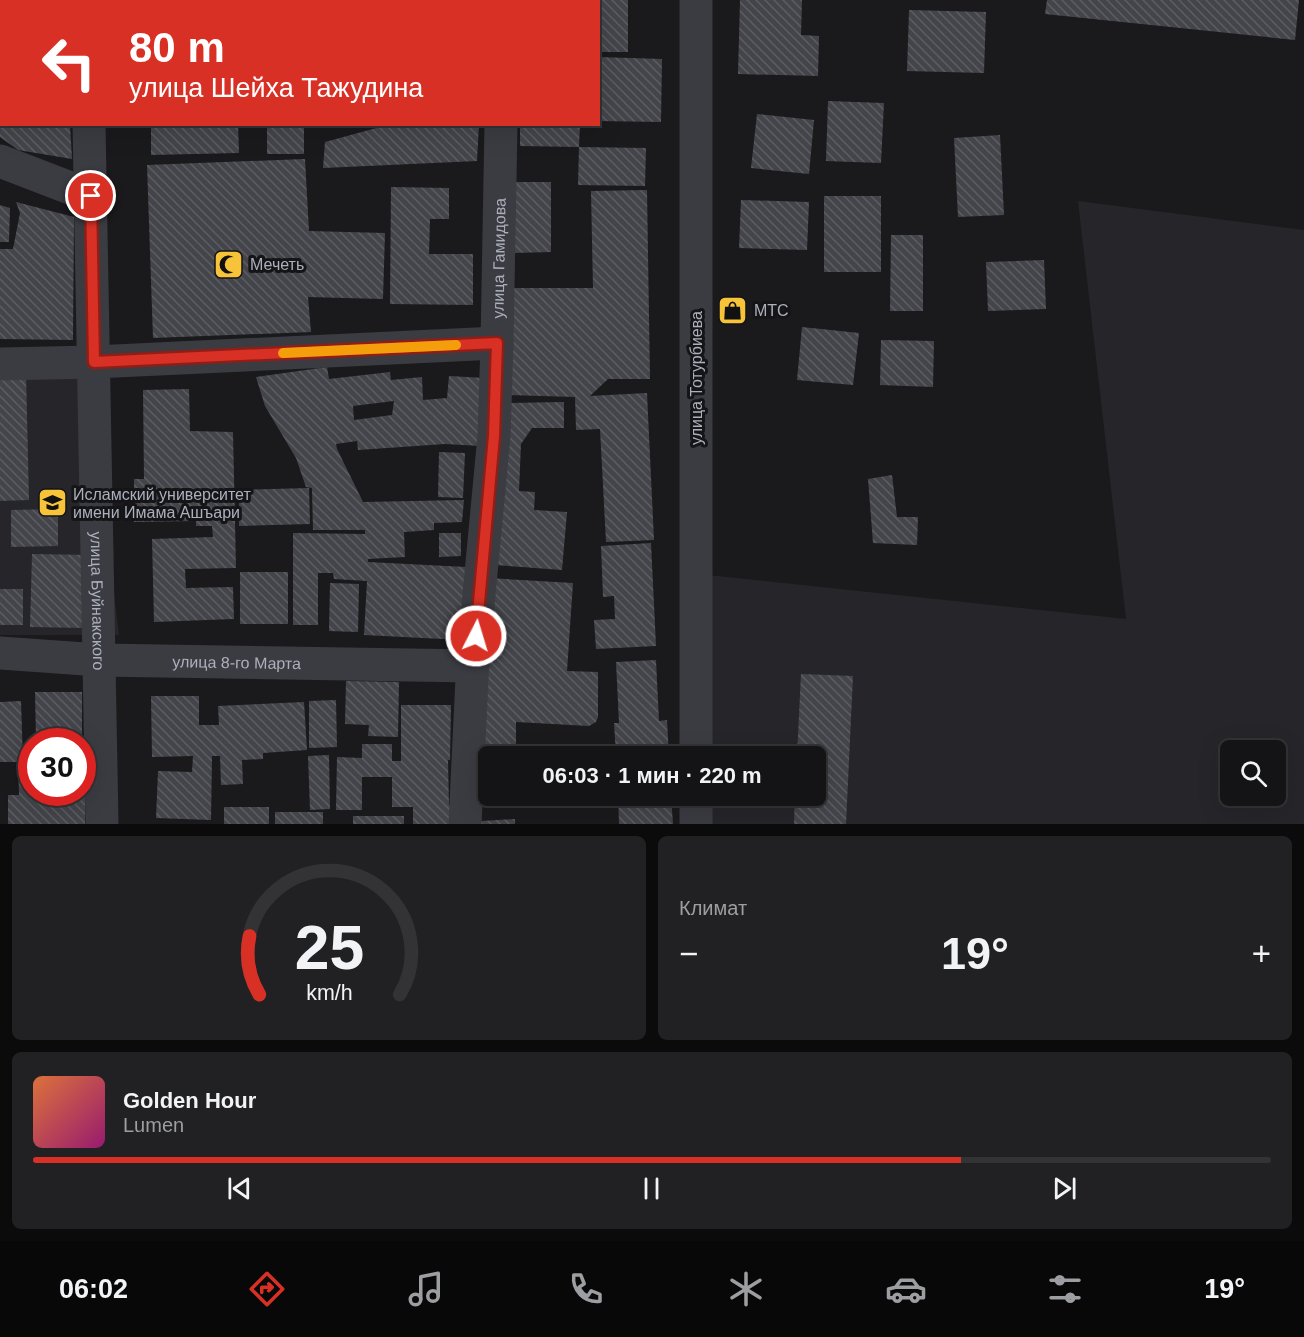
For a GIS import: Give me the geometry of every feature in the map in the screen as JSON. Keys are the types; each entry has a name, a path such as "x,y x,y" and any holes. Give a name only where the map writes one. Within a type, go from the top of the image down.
{"street":[{"name":"улица Тотурбиева","path":"696,0 696,746"},
{"name":"улица Буйнакского","path":"89,126 102,824"},
{"name":"улица Гамидова","path":"465,824 473,666 494,436 501,126"},
{"path":"0,161 91,196"},
{"path":"0,364 94,362 497,343"},
{"name":"улица 8-го Марта","path":"0,653 99,660 473,666"},
{"path":"696,806 696,824"}],"shaded area":[{"path":"1078,201 1304,230 1304,824 709,824 709,806 826,806 826,746 709,746 708,575 1126,619"},
{"name":"Исламский университет имени Имама Ашъари","path":"87,368 119,635 0,635 0,370"}],"building":[{"path":"600,0 628,0 628,52 600,52"},
{"path":"740,0 802,0 801,35 819,36 818,76 738,74"},
{"path":"1047,0 1299,0 1295,40 1045,14"},
{"path":"909,10 986,12 984,73 907,71"},
{"path":"600,57 662,59 661,122 600,121"},
{"path":"828,101 884,103 881,163 826,161"},
{"path":"757,114 814,120 809,174 751,168"},
{"path":"0,126 70,126 72,159 18,150 0,137"},
{"path":"151,126 238,126 239,153 151,155"},
{"path":"267,126 304,126 304,154 267,154"},
{"path":"384,126 479,126 477,161 323,168 325,142"},
{"path":"520,126 580,126 579,147 520,146"},
{"path":"1000,135 1004,215 958,217 954,138"},
{"path":"579,147 646,148 645,186 578,185"},
{"name":"Мечеть","path":"305,159 309,231 385,233 383,299 308,297 311,332 153,338 147,165"},
{"path":"512,182 551,182 551,252 513,253"},
{"path":"391,187 449,188 449,219 430,219 429,254 473,254 473,305 390,304"},
{"path":"647,190 650,379 608,379 590,396 647,393 654,540 606,542 600,429 576,430 575,397 505,395 506,288 593,288 591,191"},
{"path":"824,196 881,196 881,272 824,272"},
{"path":"741,200 809,202 807,250 739,248"},
{"path":"16,202 74,217 73,340 0,339 0,249 13,249 20,213"},
{"path":"0,205 10,208 9,242 0,242"},
{"path":"891,235 923,235 923,311 890,311"},
{"path":"1044,260 1046,309 988,311 986,262"},
{"path":"802,327 859,333 853,385 797,380"},
{"path":"881,340 934,341 933,387 880,385"},
{"path":"327,367 329,379 390,372 391,380 422,377 423,400 447,398 449,376 485,378 481,446 445,444 358,450 357,441 336,444 363,502 464,500 462,522 434,523 434,530 404,532 405,557 368,559 368,562 466,567 462,640 364,635 367,581 334,579 333,573 318,573 318,625 293,625 293,533 365,534 365,530 313,530 312,488 306,487 296,458 265,406 256,377","holes":["394,401 392,415 354,420 353,406"]},
{"path":"26,373 29,500 0,501 0,374"},
{"path":"189,389 190,431 233,432 236,568 185,569 186,588 233,587 234,619 154,622 152,539 213,537 212,526 196,526 196,521 134,522 134,479 144,479 143,390"},
{"path":"564,402 564,428 532,428 521,444 519,491 535,492 534,510 567,512 562,570 495,565 502,403"},
{"path":"439,452 465,453 463,498 438,497"},
{"path":"892,475 897,517 918,517 917,545 873,543 868,479"},
{"path":"309,488 310,524 239,526 239,490"},
{"path":"58,509 58,546 11,547 11,510"},
{"path":"439,533 461,533 461,556 439,557"},
{"path":"651,543 656,646 596,649 594,620 615,619 614,596 603,597 601,546"},
{"path":"32,554 88,555 87,628 30,627"},
{"path":"240,572 288,572 288,624 240,624"},
{"path":"489,578 573,583 567,671 598,672 596,722 589,726 516,722 516,746 483,746"},
{"path":"330,583 359,584 358,632 329,631"},
{"path":"0,589 23,589 23,625 0,625"},
{"path":"656,660 659,721 667,720 668,746 615,746 614,723 619,723 616,662"},
{"path":"801,674 853,676 846,824 794,824 795,806 826,806 826,746 797,746"},
{"path":"346,681 399,682 398,737 368,736 369,725 345,724"},
{"path":"35,692 82,692 82,728 36,728"},
{"path":"151,696 199,696 199,725 219,725 218,706 304,702 307,750 263,753 263,759 242,760 243,784 221,785 220,756 212,756 211,820 156,818 158,771 192,772 193,756 152,757"},
{"path":"336,700 337,747 309,748 309,701"},
{"path":"21,701 22,728 18,728 18,762 0,762 0,702"},
{"path":"401,705 451,705 450,760 448,760 449,806 451,805 452,824 413,824 413,807 392,807 392,777 362,777 362,810 336,810 337,757 362,758 362,744 392,744 392,761 401,761"},
{"path":"329,755 330,809 310,810 308,756"},
{"path":"8,795 18,795 18,806 85,806 85,824 8,824"},
{"path":"618,806 672,806 673,824 619,824"},
{"path":"224,807 269,807 269,824 224,824"},
{"path":"275,812 323,812 323,824 275,824"},
{"path":"353,816 404,816 404,824 353,824"},
{"path":"515,819 515,824 481,824 481,821"}],"slow traffic":[{"path":"283,353 456,345"}],"place":[{"name":"Мечеть","path":"229,264"},
{"name":"МТС","path":"733,310"},
{"name":"Исламский университет имени Имама Ашъари","path":"52,503"}],"route":[{"path":"91,196 94,362 497,343 494,436 476,636"}]}
